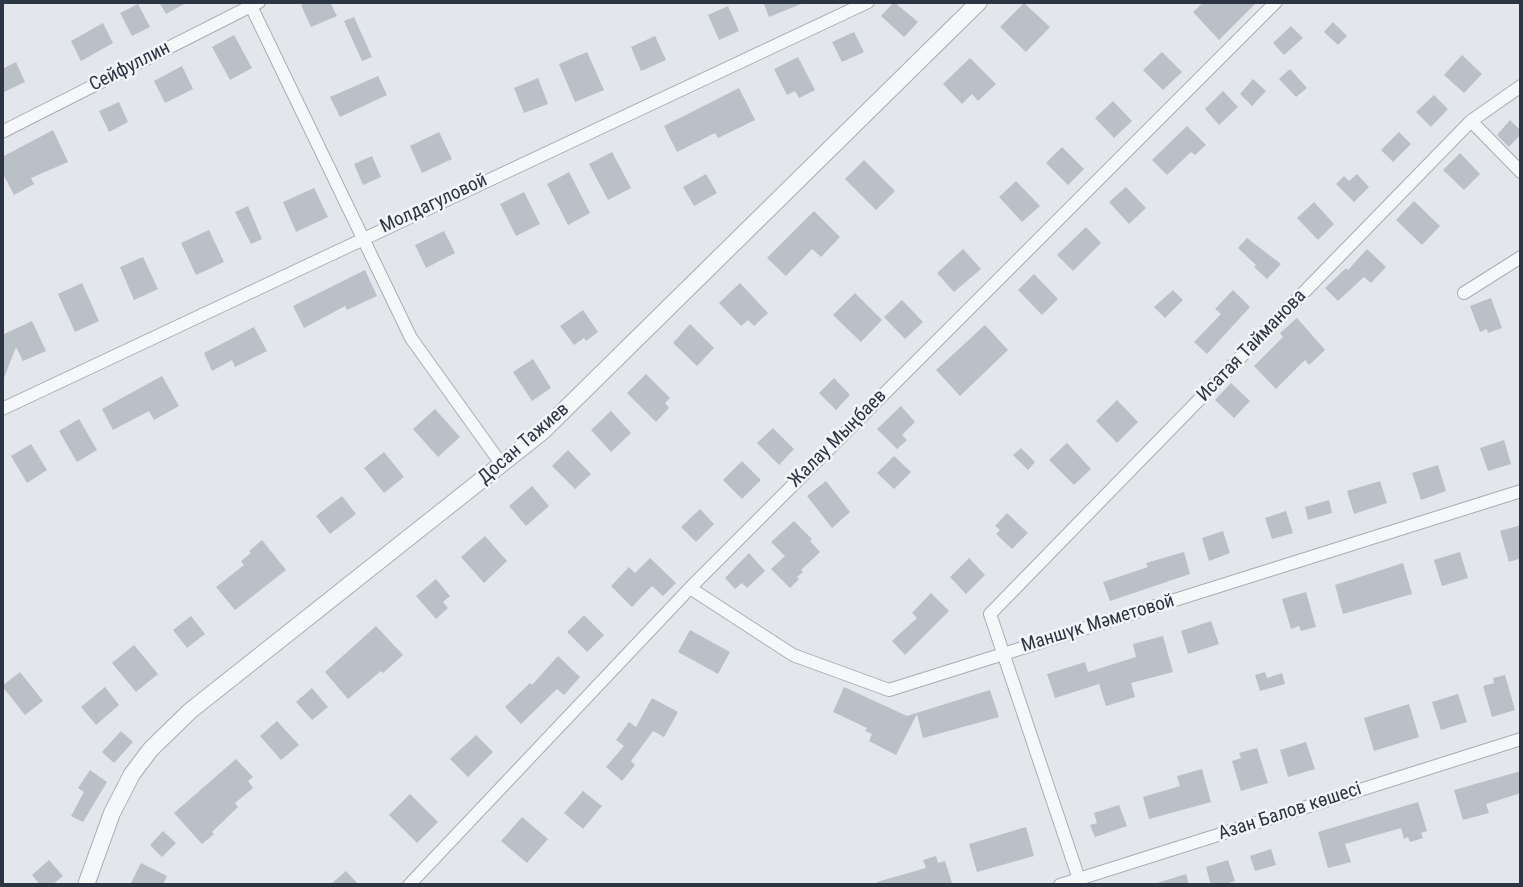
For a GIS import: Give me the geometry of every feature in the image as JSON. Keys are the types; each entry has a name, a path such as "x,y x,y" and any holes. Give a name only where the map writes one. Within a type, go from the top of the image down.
{"street":[{"name":"Молдагуловой","path":"2,409 868,2"},
{"name":"Досан Тажиев","path":"86,885 112,813 132,774 150,749 190,711 542,432 979,2"},
{"name":"Жалау Мыңбаев","path":"409,885 690,588 1276,2"},
{"path":"253,3 411,338 502,465"},
{"name":"Сейфуллин","path":"2,132 253,3"},
{"name":"Исатая Тайманова","path":"1004,653 990,614 1471,121 1521,86"},
{"path":"1471,121 1521,172"},
{"path":"1464,293 1521,257"},
{"name":"Маншүк Мәметовой","path":"690,588 793,655 889,690 1521,491"},
{"path":"1004,653 1080,882"},
{"name":"Азан Балов көшесі","path":"1060,885 1080,882 1521,739"}],"building":[{"path":"159,2 188,2 166,14"},
{"path":"309,2 330,2 337,16 311,27 301,5"},
{"path":"763,2 806,2 769,17"},
{"path":"894,2 918,22 904,37 881,16"},
{"path":"1204,2 1257,2 1219,40 1193,12"},
{"path":"1024,3 1050,27 1026,52 1000,27"},
{"path":"138,4 150,27 132,36 120,13"},
{"path":"728,6 739,31 719,40 708,15"},
{"path":"354,17 372,57 362,61 344,21"},
{"path":"1333,22 1347,36 1338,45 1324,32"},
{"path":"103,23 113,43 81,61 71,41"},
{"path":"1291,26 1303,38 1284,55 1273,43"},
{"path":"854,32 864,52 842,62 832,42"},
{"path":"234,35 252,68 230,80 212,47"},
{"path":"655,36 666,60 641,71 631,47"},
{"path":"587,52 604,90 575,102 559,64"},
{"path":"1162,52 1182,72 1163,90 1143,70"},
{"path":"1462,55 1482,74 1464,93 1444,75"},
{"path":"798,57 815,90 799,98 795,91 787,95 774,69"},
{"path":"970,58 996,84 978,101 972,94 962,104 943,84"},
{"path":"16,62 25,82 4,92 2,69"},
{"path":"182,66 193,89 165,103 154,81"},
{"path":"1290,69 1307,88 1296,97 1279,79"},
{"path":"378,76 387,95 340,117 330,97"},
{"path":"538,78 548,104 524,113 514,88"},
{"path":"1253,79 1266,91 1252,106 1240,94"},
{"path":"739,88 755,120 718,138 715,133 677,152 664,126"},
{"path":"1223,91 1238,107 1219,125 1205,109"},
{"path":"1434,95 1448,109 1431,127 1416,112"},
{"path":"1113,101 1132,121 1114,138 1095,118"},
{"path":"119,102 128,122 109,132 99,111"},
{"path":"1510,120 1521,134 1509,147 1497,135"},
{"path":"1187,126 1206,145 1195,155 1191,152 1167,175 1152,160"},
{"path":"53,130 68,162 31,178 34,184 14,195 2,172 2,157"},
{"path":"439,132 452,159 422,173 410,146"},
{"path":"1399,132 1411,144 1393,162 1381,150"},
{"path":"1062,147 1084,169 1068,185 1046,163"},
{"path":"612,152 631,188 608,200 589,164"},
{"path":"1460,153 1480,174 1464,190 1443,170"},
{"path":"372,156 381,177 363,185 354,164"},
{"path":"864,160 895,191 876,210 845,179"},
{"path":"569,172 590,213 568,225 547,184"},
{"path":"706,174 717,193 694,206 683,187"},
{"path":"1357,174 1369,187 1354,202 1336,184 1344,176 1349,181"},
{"path":"1016,181 1040,206 1022,222 999,197"},
{"path":"1126,187 1146,208 1129,224 1109,202"},
{"path":"314,188 328,217 296,232 283,202"},
{"path":"524,192 540,224 516,236 500,204"},
{"path":"1414,201 1440,226 1422,245 1396,220"},
{"path":"1314,202 1334,224 1318,240 1297,218"},
{"path":"248,206 262,239 251,244 235,212"},
{"path":"814,211 840,237 821,257 812,249 786,276 767,258"},
{"path":"1086,227 1101,243 1073,271 1057,255"},
{"path":"209,230 224,262 196,275 181,243"},
{"path":"444,231 455,253 426,268 415,245"},
{"path":"1247,238 1281,264 1267,279 1238,248"},
{"path":"963,249 981,269 954,292 937,273"},
{"path":"1367,249 1386,267 1371,283 1364,277 1338,301 1325,288 1346,268 1348,270"},
{"path":"143,257 158,289 134,300 120,267"},
{"path":"365,270 377,296 347,310 345,306 304,328 293,306"},
{"path":"1034,274 1058,299 1042,315 1018,290"},
{"path":"82,283 99,321 75,332 58,294"},
{"path":"740,283 768,313 754,326 748,320 741,326 719,303"},
{"path":"1173,290 1183,300 1165,318 1154,307"},
{"path":"1233,290 1250,307 1207,354 1194,342 1221,314 1215,309"},
{"path":"855,293 882,320 861,342 833,315"},
{"path":"1491,298 1502,328 1488,333 1487,329 1480,332 1470,306"},
{"path":"902,300 923,322 905,339 884,317"},
{"path":"583,310 598,332 586,341 584,338 574,345 560,326"},
{"path":"1297,318 1325,350 1309,365 1305,360 1276,389 1254,366 1283,337 1280,333"},
{"path":"32,321 46,351 23,361 16,347 2,383 2,335"},
{"path":"690,324 714,348 697,366 673,343"},
{"path":"985,325 1008,350 960,396 936,370"},
{"path":"254,327 267,351 235,367 232,360 212,371 204,353"},
{"path":"533,359 551,388 532,401 513,372"},
{"path":"646,374 670,398 665,403 669,408 656,422 627,393"},
{"path":"162,376 179,406 154,420 149,411 113,430 102,409"},
{"path":"834,378 850,395 836,410 819,393"},
{"path":"1231,383 1250,401 1234,418 1215,400"},
{"path":"1117,400 1138,422 1117,443 1096,421"},
{"path":"901,406 915,422 902,435 907,440 897,449 877,429"},
{"path":"435,409 460,437 438,457 413,429"},
{"path":"611,411 631,433 611,452 591,430"},
{"path":"79,419 97,450 77,462 59,431"},
{"path":"773,428 794,449 779,465 757,443"},
{"path":"1504,440 1511,464 1488,471 1480,448"},
{"path":"1067,443 1091,469 1074,485 1049,460"},
{"path":"31,444 47,470 27,483 11,456"},
{"path":"1021,448 1035,462 1028,470 1013,455"},
{"path":"568,450 591,474 575,489 552,466"},
{"path":"384,452 404,477 384,493 364,468"},
{"path":"894,456 911,472 894,489 877,473"},
{"path":"742,461 761,480 742,499 723,480"},
{"path":"1438,465 1446,491 1421,500 1412,473"},
{"path":"826,481 850,512 832,528 807,496"},
{"path":"1380,481 1387,503 1354,514 1347,491"},
{"path":"532,486 549,506 526,526 509,506"},
{"path":"342,496 356,514 330,534 316,516"},
{"path":"1329,500 1332,513 1308,520 1305,507"},
{"path":"700,509 714,524 696,542 681,527"},
{"path":"1286,511 1293,533 1272,539 1265,518"},
{"path":"1007,513 1028,533 1012,549 996,534 1000,530 995,526"},
{"path":"794,521 812,539 810,541 820,552 801,570 803,572 797,577 799,579 790,588 771,569 785,556 771,542"},
{"path":"1521,525 1521,558 1509,562 1500,531"},
{"path":"1223,531 1230,553 1209,561 1202,538"},
{"path":"485,536 507,561 484,583 461,557"},
{"path":"262,540 286,570 235,610 216,587 244,565 241,561"},
{"path":"1184,552 1190,574 1110,601 1103,582 1148,567 1146,563"},
{"path":"1460,552 1468,578 1442,586 1434,560"},
{"path":"749,553 765,571 747,588 742,583 735,589 725,578"},
{"path":"650,558 676,583 663,596 652,586 632,607 611,586 629,567 635,573"},
{"path":"969,558 985,575 966,594 950,577"},
{"path":"1403,563 1412,594 1343,614 1335,585"},
{"path":"436,579 450,596 443,602 448,608 436,619 416,596"},
{"path":"1306,592 1316,627 1301,631 1299,626 1291,629 1282,599"},
{"path":"931,593 949,611 905,655 892,641 917,618 912,613"},
{"path":"584,615 604,635 587,652 567,632"},
{"path":"191,616 205,634 187,648 173,630"},
{"path":"1211,621 1219,644 1188,654 1181,631"},
{"path":"376,626 403,655 348,699 325,672"},
{"path":"690,630 730,652 718,674 678,652"},
{"path":"1163,636 1173,672 1131,683 1135,697 1106,706 1099,684 1055,698 1047,674 1085,662 1088,672 1136,657 1133,644"},
{"path":"134,645 158,674 136,692 112,663"},
{"path":"558,656 580,677 564,695 557,689 521,724 505,707 530,683 532,685"},
{"path":"20,672 43,701 25,715 2,686"},
{"path":"1265,672 1267,678 1282,673 1285,684 1260,691 1255,675"},
{"path":"1505,675 1515,710 1492,717 1483,686 1494,683 1493,678"},
{"path":"105,687 119,705 96,725 81,707"},
{"path":"844,687 907,716 990,690 999,717 923,738 917,714 896,755 869,741 872,734 865,731 867,728 833,712"},
{"path":"312,688 328,707 312,720 296,702"},
{"path":"1458,694 1467,722 1441,730 1432,702"},
{"path":"652,698 678,712 664,737 653,731 631,761 635,765 622,781 606,767 624,746 616,740 629,722 636,727"},
{"path":"1409,704 1419,737 1374,751 1364,718"},
{"path":"277,721 299,745 281,760 260,736"},
{"path":"121,731 133,742 114,763 102,752"},
{"path":"476,735 493,752 468,777 450,759"},
{"path":"1306,742 1315,769 1288,777 1280,750"},
{"path":"1257,748 1268,783 1241,791 1232,761 1241,758 1239,753"},
{"path":"236,759 253,777 248,781 253,788 235,803 238,807 202,844 174,813"},
{"path":"1202,769 1211,802 1149,819 1143,797 1180,786 1177,776"},
{"path":"90,770 107,782 83,822 71,816 84,792 78,788"},
{"path":"1521,771 1521,793 1486,804 1489,813 1463,820 1454,790"},
{"path":"583,791 602,806 583,829 564,813"},
{"path":"410,794 438,822 417,843 389,815"},
{"path":"1418,802 1427,831 1421,833 1423,838 1410,842 1408,837 1404,839 1401,828 1345,844 1351,862 1328,868 1318,832"},
{"path":"1119,805 1127,826 1095,837 1090,825 1097,823 1094,813"},
{"path":"522,817 548,839 527,863 501,841"},
{"path":"1026,827 1034,856 977,872 969,844"},
{"path":"163,831 176,843 162,857 150,845"},
{"path":"1271,849 1276,865 1255,871 1250,856"},
{"path":"936,856 938,863 945,861 952,883 877,885 877,882 926,868 923,860"},
{"path":"49,860 63,876 52,885 40,885 32,875"},
{"path":"1228,860 1235,881 1211,885 1206,867"},
{"path":"141,863 167,876 163,885 130,885"},
{"path":"346,871 359,885 330,885"},
{"path":"1186,874 1189,885 1157,885 1157,883"}]}
